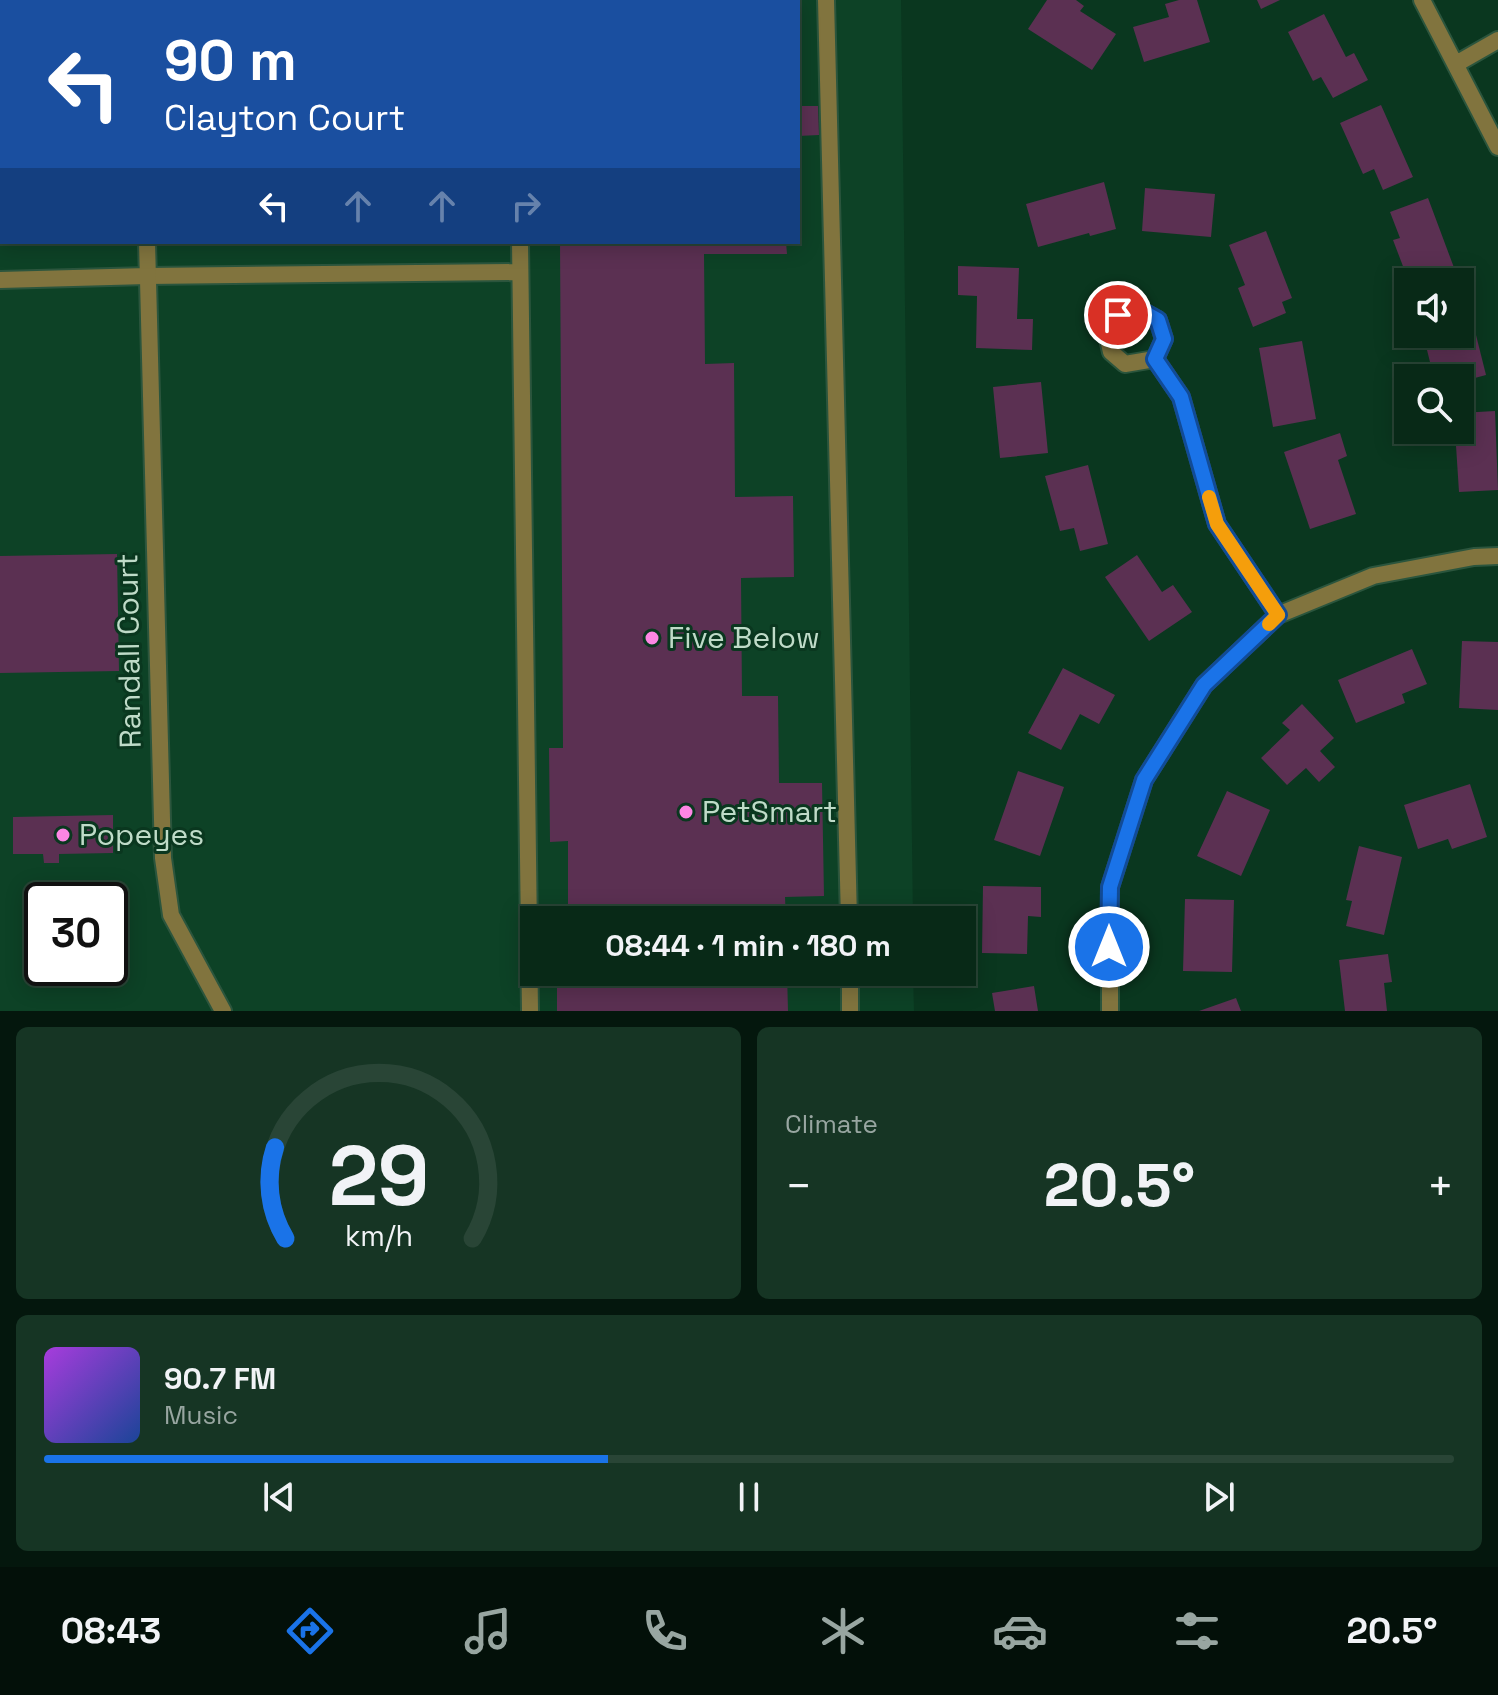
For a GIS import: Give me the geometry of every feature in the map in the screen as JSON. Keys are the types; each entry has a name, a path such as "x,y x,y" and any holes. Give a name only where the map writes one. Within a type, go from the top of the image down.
{"street":[{"path":"826,0 849,906"},
{"path":"1422,0 1498,147"},
{"path":"1456,64 1498,40"},
{"name":"Randall Court","path":"147,244 163,858 171,915 223,1011"},
{"path":"520,244 530,1011"},
{"path":"0,280 520,272"},
{"path":"1155,359 1181,397 1217,524 1278,615"},
{"path":"1110,1011 1110,887 1144,780 1204,685 1278,615 1373,576 1474,557 1498,556"},
{"path":"850,986 850,1011"}],"shaded area":[{"path":"800,0 901,0 913,906 520,906 520,986 913,986 914,1011 0,1011 0,244 800,244"}],"building":[{"path":"1047,0 1076,0 1084,6 1080,11 1116,34 1092,70 1028,29"},
{"path":"1197,0 1210,42 1144,62 1133,27 1169,17 1165,4"},
{"path":"1257,0 1280,0 1261,9"},
{"path":"1324,14 1346,57 1354,53 1368,80 1333,98 1321,77 1313,81 1288,32"},
{"path":"1381,105 1413,177 1383,190 1374,169 1363,174 1340,123"},
{"path":"800,106 818,106 819,135 800,136"},
{"path":"1104,182 1116,229 1038,247 1026,204"},
{"path":"1145,188 1215,194 1211,237 1142,231"},
{"path":"1428,198 1454,268 1404,268 1393,240 1400,238 1390,212"},
{"path":"1266,231 1292,298 1282,302 1286,313 1253,327 1238,288 1245,285 1229,245"},
{"path":"560,244 786,244 787,254 704,254 705,364 734,363 735,497 793,496 794,577 741,578 742,696 778,696 779,783 822,783 824,896 785,897 785,906 568,906 568,841 550,842 549,748 563,748"},
{"path":"958,266 1019,268 1017,319 1033,319 1032,350 976,348 977,296 958,295"},
{"path":"1474,327 1486,375 1474,378 1474,364 1430,364 1426,348 1474,348"},
{"path":"1302,341 1316,419 1273,427 1259,348"},
{"path":"1041,382 1048,453 1000,458 993,387"},
{"path":"1495,411 1498,490 1459,492 1456,444 1474,444 1474,412"},
{"path":"1340,433 1347,456 1338,460 1356,514 1310,529 1284,452"},
{"path":"1088,465 1108,544 1080,551 1074,528 1060,531 1045,476"},
{"path":"117,554 119,671 0,673 0,556"},
{"path":"1137,555 1162,592 1173,585 1192,612 1149,641 1105,577"},
{"path":"1462,641 1498,642 1498,710 1459,708"},
{"path":"1412,649 1427,684 1402,694 1405,703 1356,723 1338,680"},
{"path":"1063,668 1115,695 1099,724 1080,714 1061,750 1028,733"},
{"path":"1302,704 1334,738 1320,751 1335,767 1319,782 1306,768 1287,785 1261,758 1290,730 1282,723"},
{"path":"1018,771 1064,787 1040,856 994,840"},
{"path":"1470,784 1487,837 1452,849 1448,839 1418,849 1404,805"},
{"path":"1227,791 1270,810 1241,876 1197,856"},
{"name":"Popeyes","path":"113,815 113,853 59,854 59,863 44,863 43,854 13,854 13,817"},
{"path":"1359,846 1402,857 1384,935 1346,926 1352,901 1346,900"},
{"path":"983,886 1041,887 1041,917 1028,916 1027,954 982,953"},
{"path":"1185,899 1234,900 1232,972 1183,971"},
{"path":"1388,954 1392,982 1384,983 1387,1011 1345,1011 1339,960"},
{"path":"557,986 787,986 788,1011 557,1011"},
{"path":"1034,986 1038,1011 995,1011 992,993"},
{"path":"1236,998 1241,1011 1199,1011"}],"slow traffic":[{"path":"1209,497 1217,524 1278,615 1269,624"}],"place":[{"name":"Five Below","path":"652,638"},
{"name":"PetSmart","path":"686,812"},
{"name":"Popeyes","path":"63,835"}],"route":[{"path":"1109,947 1110,887 1144,780 1204,685 1278,615 1217,524 1181,397 1155,359 1164,339 1158,320 1140,310 1118,315"}]}
